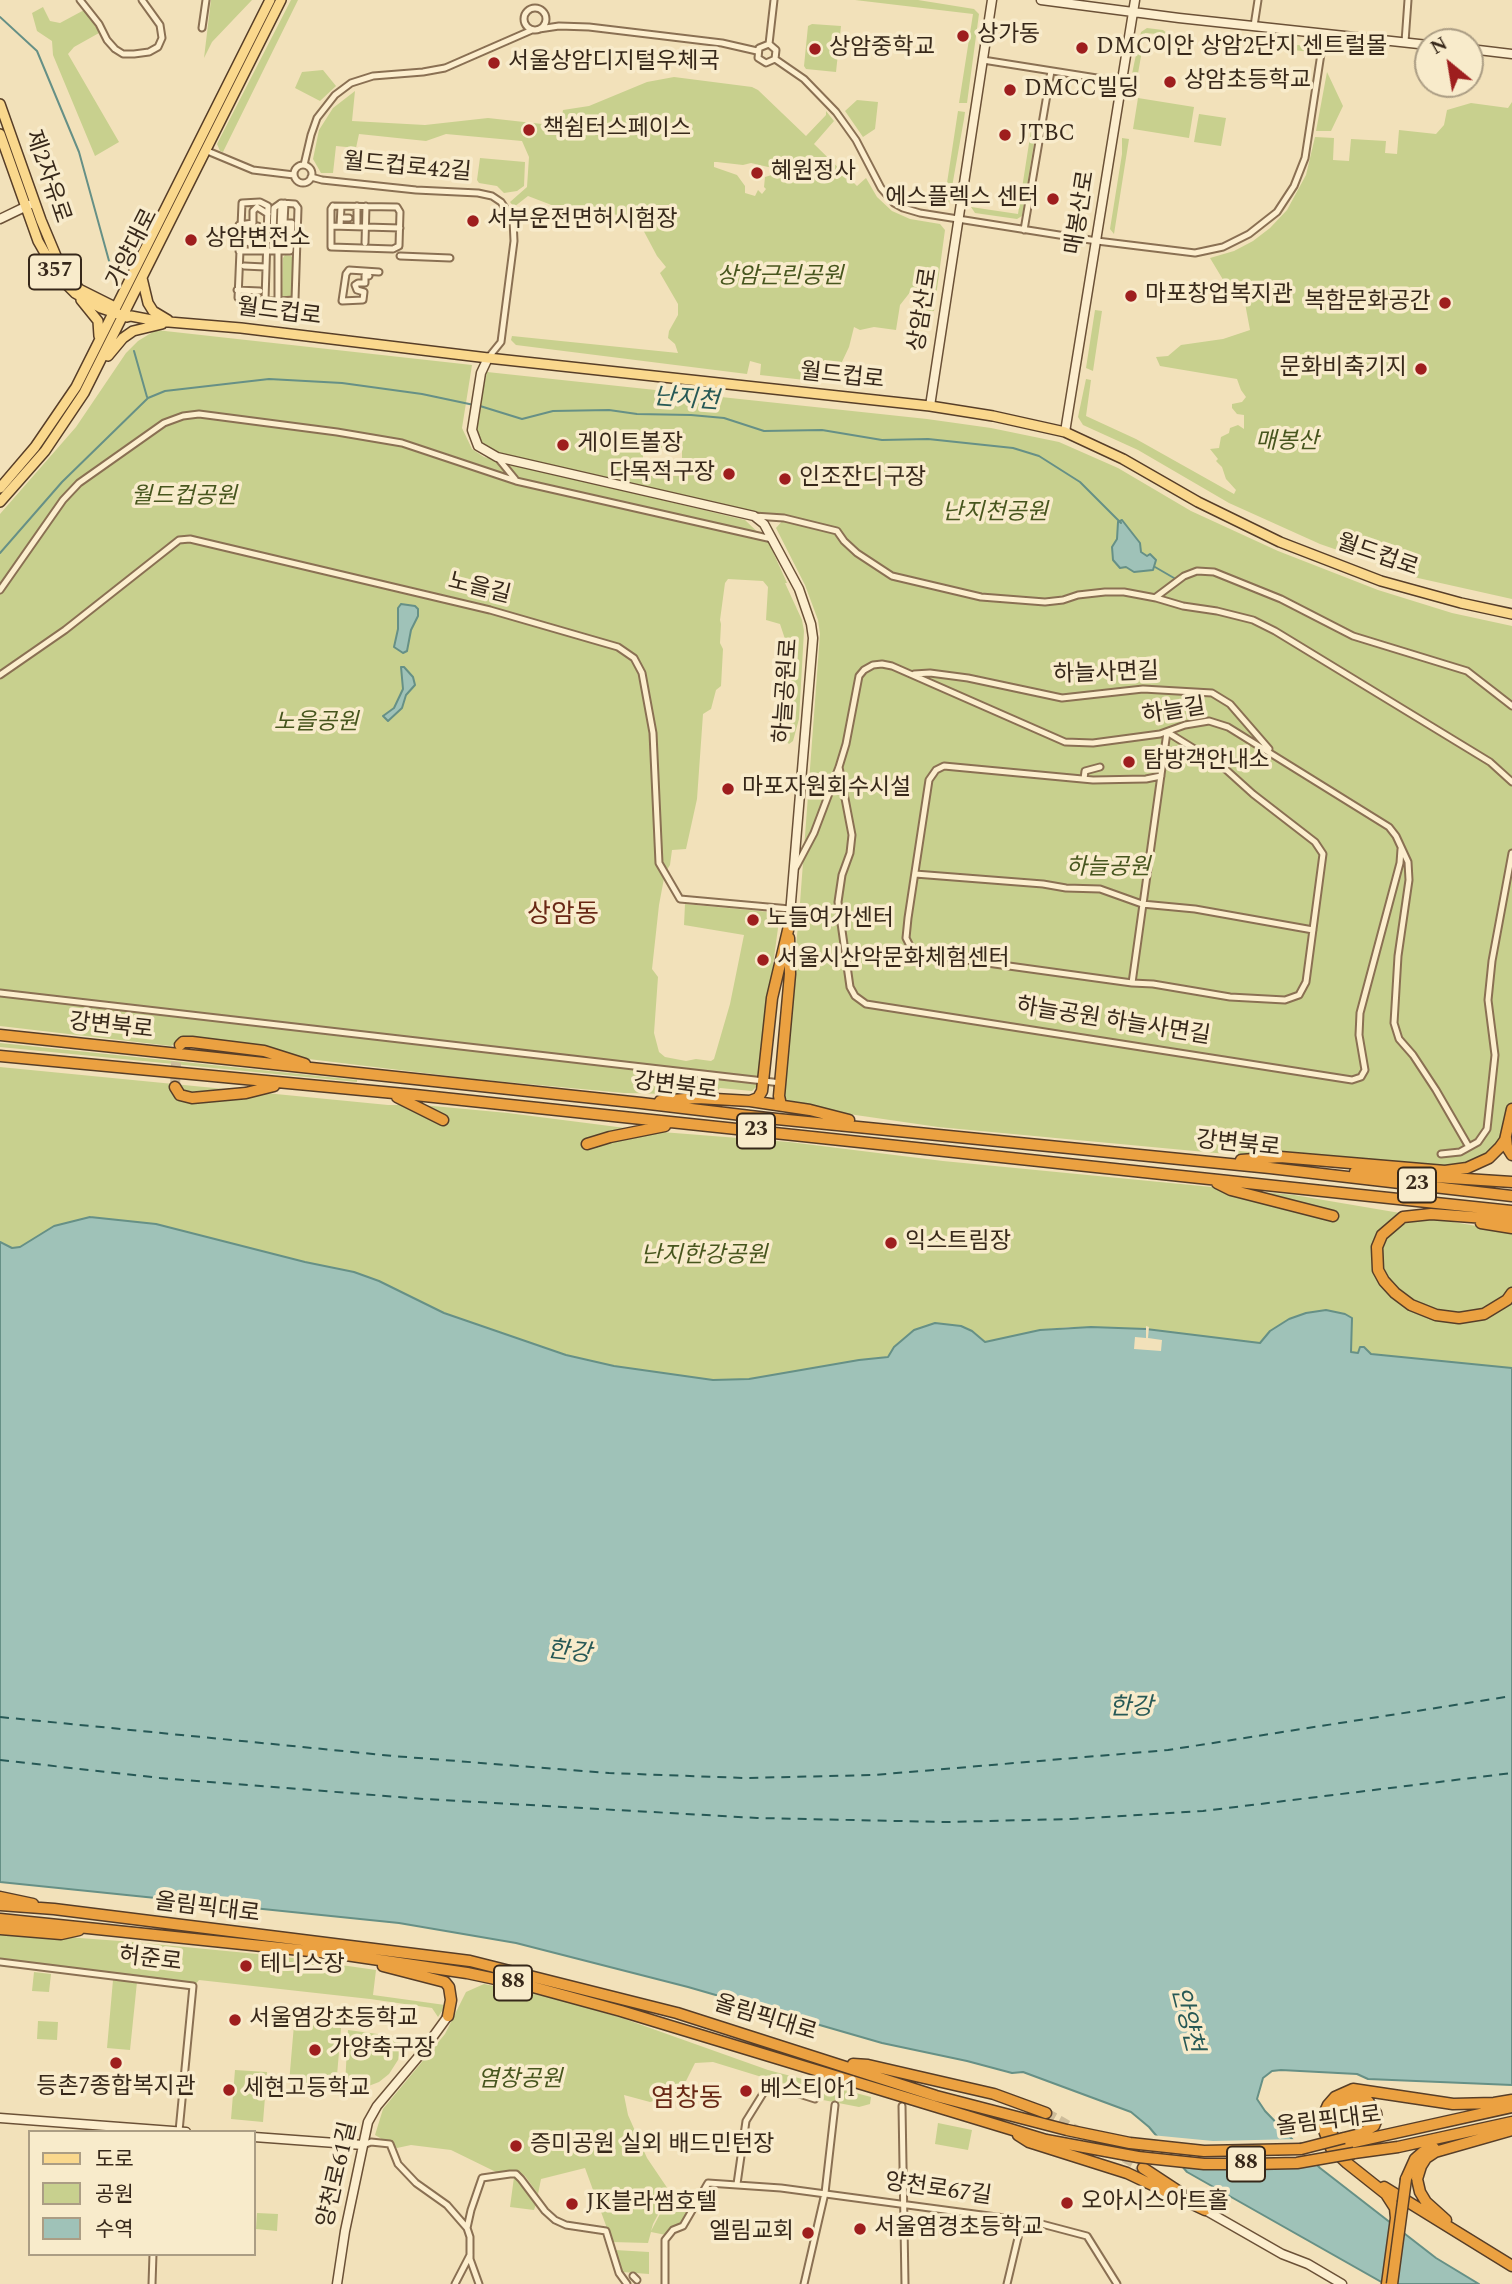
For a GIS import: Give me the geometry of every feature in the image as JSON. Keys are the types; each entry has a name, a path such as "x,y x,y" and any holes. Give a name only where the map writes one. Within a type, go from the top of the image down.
{"highway":[{"path":"750,1101 758,1098 762,1091 777,971 789,926"},
{"path":"781,1105 779,1096 790,972 789,926"},
{"path":"777,971 785,969 790,972"},
{"name":"강변북로","path":"0,1035 767,1118 1323,1173 1512,1196"},
{"path":"180,1045 183,1042 192,1042 264,1051 325,1070"},
{"name":"강변북로","path":"0,1056 390,1093 1512,1211"},
{"path":"0,1063 38,1060"},
{"path":"176,1087 180,1095 192,1098 246,1093 281,1084"},
{"path":"390,1093 443,1120"},
{"path":"641,1103 697,1098 750,1101 810,1110 873,1127"},
{"path":"1212,1162 1280,1157 1445,1171 1467,1168 1489,1158 1505,1140 1512,1109"},
{"path":"587,1144 680,1124"},
{"path":"1508,1127 1506,1141 1512,1155"},
{"path":"1323,1173 1371,1172 1512,1182"},
{"path":"1210,1179 1231,1189 1333,1216"},
{"path":"1415,1200 1437,1210 1485,1218"},
{"path":"1512,1220 1414,1215 1403,1217 1382,1235 1377,1247 1378,1270 1384,1281 1411,1305 1430,1314 1459,1318 1484,1314 1507,1300 1512,1293"},
{"path":"1439,1216 1512,1228"},
{"path":"0,1896 54,1909"},
{"name":"올림픽대로","path":"0,1905 54,1909 470,1961 677,2013 936,2096 1067,2130 1130,2143 1204,2151 1301,2149 1512,2107"},
{"name":"올림픽대로","path":"0,1919 339,1954 467,1973 533,1987 621,2011 1046,2140 1138,2157 1204,2164 1297,2163 1510,2128"},
{"path":"0,1929 61,1934 87,1928"},
{"path":"339,1954 441,1979 451,1993 448,2016"},
{"path":"836,2063 868,2065 994,2094 1045,2113"},
{"path":"1389,2284 1396,2218 1391,2200 1331,2148 1325,2138 1323,2116 1328,2105 1343,2092 1361,2089 1453,2104 1512,2100"},
{"path":"1344,2141 1374,2126 1376,2113 1368,2101 1352,2098 1338,2105 1333,2112 1330,2130 1340,2150 1383,2186 1512,2266"},
{"path":"1389,2284 1406,2179 1415,2159 1423,2152 1510,2128"},
{"path":"1461,2234 1437,2213 1420,2192 1417,2179 1421,2166 1435,2152 1510,2128"},
{"path":"1009,2129 1029,2142 1127,2173 1205,2210"},
{"path":"1143,2168 1205,2210"}],"main road":[{"name":"가양대로","path":"0,487 12,476 82,389 97,345 121,312 125,290 270,0"},
{"name":"가양대로","path":"0,502 38,459 82,389 281,0"},
{"name":"상암산로","path":"930,406 992,0"},
{"path":"1041,0 1132,13 1414,43"},
{"name":"매봉산로","path":"1065,432 1135,0"},
{"path":"1484,51 1512,54"},
{"name":"제2자유로","path":"0,104 30,204 38,241 52,267 63,283 101,308 121,312"},
{"name":"제2자유로","path":"0,134 30,204"},
{"path":"0,219 30,204"},
{"path":"142,276 148,303 153,311 170,321"},
{"path":"77,291 108,298 125,290"},
{"path":"77,291 98,321 100,330 97,345"},
{"name":"월드컵로","path":"121,312 147,320 930,406 993,416 1065,432 1123,459 1198,502 1280,542 1381,581 1512,614"},
{"path":"82,389 122,338 140,328 170,321"},
{"path":"488,358 481,373 473,424 473,436 478,446 497,457 754,516"},
{"name":"하늘공원로","path":"754,516 764,524 799,589 813,638 789,926"},
{"name":"양천로61길","path":"337,2284 368,2122 377,2106 448,2016"},
{"path":"0,2118 165,2130"},
{"path":"256,2137 363,2144"},
{"path":"1205,2210 1334,2284"},
{"path":"1296,2260 1342,2284"}],"street":[{"path":"80,0 99,24 107,40 123,54 149,52 158,47 163,38 160,25 142,0"},
{"path":"202,28 206,0"},
{"path":"539,0 538,8 559,26"},
{"path":"769,44 774,0"},
{"path":"1254,26 1258,0"},
{"path":"1405,42 1408,0"},
{"path":"505,40 519,28 528,11 538,8"},
{"path":"304,165 317,118 328,102 344,88 373,76 445,68 505,40 536,29 545,24 546,17"},
{"path":"524,18 527,26 536,29 559,26 668,35 757,51"},
{"path":"775,59 804,79 836,112 856,140 881,188 894,203 911,211 1097,241 1195,253 1237,242 1269,219 1294,186 1305,158 1324,34"},
{"path":"769,44 776,50 775,59 769,63 758,58 757,51 761,45 769,44"},
{"path":"984,60 1123,83"},
{"path":"1024,230 1051,71"},
{"path":"195,146 253,170 294,176 303,183 311,177 309,168 304,165"},
{"path":"294,176 296,168 304,165"},
{"name":"월드컵로42길","path":"311,177 416,190 478,192 502,202 513,220 514,241 500,342 488,358"},
{"path":"265,300 268,206 264,202 244,202 241,205 239,225 237,290 240,299 278,301 293,301 296,298 298,208 295,204 283,203 280,230 287,230 278,301"},
{"path":"365,243 366,206"},
{"path":"331,226 349,216 366,206 397,208 400,212 400,228 399,245 394,249 331,247 331,226 332,207 349,216 366,227 400,228"},
{"path":"239,225 253,223 253,211 257,207 268,214"},
{"path":"239,236 253,236 258,226 267,237"},
{"path":"239,248 247,242 254,245 259,236 267,237"},
{"path":"239,248 283,251"},
{"path":"400,256 450,258"},
{"path":"249,269 265,267"},
{"path":"357,283 355,288 365,293 364,299 358,302 342,301 346,274 350,270 379,272"},
{"path":"346,274 357,283 365,283 365,275 369,276"},
{"path":"237,290 256,289"},
{"path":"0,590 63,500 79,483 164,424 183,416 199,414 402,443 516,481 772,538"},
{"path":"497,457 516,481"},
{"path":"754,516 784,518 837,531 857,553 892,576 981,597 1045,602 1105,592 1156,598 1254,620 1490,762 1512,782"},
{"name":"노을길","path":"0,675 65,630 179,540 190,539 490,610 618,647 634,658 642,673 653,733 659,863 680,899 790,909"},
{"path":"1156,598 1184,576 1197,571 1214,572 1281,599 1353,636 1467,671 1512,706"},
{"name":"하늘길","path":"792,873 814,833 839,767 859,676 873,665 881,664 911,674 1065,742 1093,743 1167,732 1185,725 1209,721 1227,727 1389,827 1401,845 1408,862 1409,880 1398,956 1394,1023 1399,1039 1436,1090 1469,1147"},
{"name":"하늘사면길","path":"911,674 930,673 968,678 1062,698 1101,696 1143,689 1212,693 1230,704 1278,758"},
{"path":"1132,983 1142,904 1161,776 1167,732 1222,766 1319,847 1322,853 1323,862 1306,982 1304,989 1293,999 1232,998 1153,984 1132,983 922,954 911,948 906,938 929,780 936,770 944,766 1084,779 1146,779 1161,776"},
{"name":"하늘공원 하늘사면길","path":"839,767 852,835 838,902 849,986 855,996 866,1004 1352,1080 1361,1077 1365,1070 1359,1035 1360,1013 1400,863 1401,845"},
{"path":"1084,779 1084,771 1100,767"},
{"path":"1441,1154 1460,1152 1478,1142 1487,1129 1495,1055 1488,1000 1492,961 1512,853"},
{"path":"915,874 1100,889 1142,904 1195,909 1313,930"},
{"path":"0,993 781,1083"},
{"name":"허준로","path":"0,1962 192,1986 179,2130"},
{"path":"737,2185 746,2121 764,2092 774,2086 816,2099"},
{"path":"804,2284 825,2193 835,2105"},
{"path":"902,2106 905,2284"},
{"path":"363,2144 390,2144 398,2164 416,2183 447,2205 467,2228 470,2255 479,2284"},
{"path":"467,2228 482,2178 516,2174 555,2220 566,2225 606,2231 619,2273 627,2284"},
{"name":"양천로67길","path":"665,2284 665,2240 683,2226 708,2183 825,2193 904,2204 1022,2221 1087,2236 1117,2284"},
{"path":"1007,2284 1022,2221"},
{"path":"454,2284 470,2255"},
{"path":"152,2284 153,2256"}],"green space":[{"path":"211,0 252,0 212,42 204,58"},
{"path":"291,0 298,0 223,152 220,151 217,144"},
{"path":"855,0 918,0 974,9 979,14 967,103 959,103 973,14"},
{"path":"43,7 50,21 60,23 86,9 99,33 74,47 68,54 119,142 95,156 53,55 52,41 37,31 32,13"},
{"path":"808,26 841,26 836,72 806,69 804,66"},
{"path":"1147,28 1163,30 1169,35 1145,33 1135,91 1130,84 1141,32"},
{"path":"1234,38 1307,46 1311,52 1229,43"},
{"path":"323,70 336,86 320,101 295,88 302,72"},
{"path":"1327,72 1343,106 1331,131 1316,131"},
{"name":"상암근린공원","path":"674,77 752,87 806,136 826,115 826,111 834,121 814,144 857,186 866,178 877,197 892,211 910,219 940,224 945,230 934,311 916,310 919,296 911,291 900,305 896,330 874,327 860,330 854,327 849,347 832,383 760,375 761,364 750,361 747,374 516,345 511,340 512,336 678,353 675,344 668,338 678,315 678,304 660,273 666,267 640,224 603,210 588,219 528,196 514,207 510,202 527,187 529,157 522,141 446,134 426,141 359,134 356,148 336,146 333,173 321,173 313,159 319,130 333,108 355,91 352,121 425,125 488,118 560,126 563,110 589,106 647,82","holes":["714,162 743,165 751,163 768,167 778,164 781,168 775,174 765,177 766,189 762,194 758,190 755,196 745,193 745,186 737,175 714,167"]},
{"path":"1138,98 1194,107 1189,138 1133,129"},
{"path":"857,100 878,102 875,129 863,137 845,111"},
{"name":"매봉산","path":"1512,102 1512,599 1418,578 1320,544 1229,503 1138,450 1083,425 1078,417 1086,379 1091,380 1086,416 1136,439 1234,494 1236,490 1226,479 1222,467 1216,461 1218,459 1210,449 1219,448 1221,437 1229,433 1230,428 1238,425 1244,429 1244,415 1237,414 1232,408 1232,404 1242,402 1246,397 1237,379 1160,366 1156,357 1168,356 1181,345 1223,339 1250,330 1239,286 1225,283 1210,258 1234,251 1253,241 1287,210 1306,175 1315,137 1334,138 1333,160 1349,161 1351,139 1386,141 1385,153 1397,154 1399,130 1436,134 1444,125 1447,110 1471,103 1508,108"},
{"path":"958,111 965,112 964,119 949,204 943,209"},
{"path":"1199,114 1226,118 1221,146 1194,142"},
{"path":"1032,124 1037,125 1022,216 1017,219 975,213 971,207 1018,214"},
{"path":"1122,138 1129,139 1114,234 1110,229"},
{"path":"480,158 525,162 524,186 517,191 504,193 497,186 479,183 477,180"},
{"path":"285,255 294,259 291,298 282,297"},
{"path":"1095,310 1102,311 1093,371 1086,368"},
{"name":"노을공원","path":"156,330 472,365 462,428 472,449 484,457 745,520 769,543 802,620 804,631 799,719 793,741 789,744 783,738 792,691 789,651 780,624 766,620 768,587 763,581 728,579 725,583 720,620 720,643 723,649 721,686 716,690 711,709 703,714 697,799 686,849 672,850 670,865 665,873 652,969 658,977 654,1033 659,1052 665,1057 686,1061 711,1061 714,1059 730,1004 744,935 684,925 685,904 780,913 757,1086 752,1091 720,1088 713,1095 624,1093 0,1026 0,514 76,427 126,353 138,341"},
{"name":"하늘공원","path":"487,372 991,428 1059,442 1118,468 1191,511 1278,551 1378,590 1452,613 1512,626 1512,1102 1503,1136 1495,1148 1481,1160 1465,1168 1280,1159 938,1127 787,1105 782,1100 820,634 818,620 805,585 776,528 784,519 754,516 621,485 494,451 481,445 475,428","holes":["643,450 682,450 682,476 643,476"]},
{"path":"0,1043 357,1080 357,1082 0,1047"},
{"name":"난지한강공원","path":"0,1067 388,1105 422,1105 508,1113 649,1131 789,1142 943,1161 1294,1195 1512,1232 1512,1368 1370,1354 1364,1347 1360,1347 1359,1352 1351,1352 1352,1321 1345,1314 1326,1310 1288,1319 1270,1331 1261,1343 1146,1329 1069,1327 1040,1330 973,1345 859,1360 749,1379 713,1380 614,1366 566,1355 444,1313 379,1281 354,1272 156,1224 90,1217 54,1226 20,1247 12,1248 0,1242"},
{"path":"0,1932 278,1956 376,1970 373,1995 445,2005 438,2017 432,2008 370,1999 199,1980 195,1985 0,1960"},
{"path":"34,1972 51,1974 49,1992 32,1991"},
{"path":"113,1980 137,1982 130,2050 107,2048"},
{"name":"염창공원","path":"484,1984 553,1998 622,2018 768,2070 871,2097 870,2104 859,2107 823,2100 817,2094 713,2062 695,2063 680,2093 650,2102 624,2095 628,2115 647,2158 670,2192 651,2231 671,2193 691,2204 681,2224 666,2235 651,2232 648,2243 612,2242 585,2168 541,2179 538,2194 525,2176 517,2171 496,2172 451,2150 411,2145 397,2148 375,2135 383,2109 445,2034 466,1992"},
{"name":"가양축구장","path":"295,2013 342,2017 336,2087 289,2083"},
{"path":"38,2021 58,2022 57,2040 37,2039"},
{"path":"348,2030 400,2037 398,2060 389,2074 379,2082 366,2087 345,2085"},
{"path":"235,2070 267,2072 263,2122 231,2119"},
{"path":"938,2123 972,2130 968,2150 935,2144"},
{"path":"514,2177 536,2204 534,2210 510,2207"},
{"path":"257,2213 278,2214 277,2231 256,2229"},
{"path":"615,2250 649,2252 649,2274 622,2272"}],"water":[{"path":"1122,520 1140,543 1141,552 1147,556 1150,554 1156,560 1153,570 1134,572 1126,567 1120,568 1113,560 1112,547 1117,539 1118,522"},
{"path":"401,604 418,609 407,651 403,653 394,647 398,629 398,608"},
{"path":"401,667 413,677 415,685 406,695 402,708 388,721 383,716 394,708 403,689"},
{"name":"한강","path":"90,1217 156,1224 354,1272 379,1281 444,1313 566,1355 614,1366 713,1380 749,1379 888,1357 894,1347 914,1330 935,1323 961,1326 985,1342 1040,1330 1091,1327 1146,1329 1260,1343 1270,1331 1289,1319 1326,1310 1352,1318 1351,1352 1358,1353 1360,1347 1364,1347 1371,1354 1512,1368 1512,2085 1368,2079 1357,2074 1281,2070 1272,2071 1263,2078 1257,2099 1265,2111 1320,2168 1436,2258 1479,2284 1385,2284 1187,2172 1149,2127 1131,2112 1023,2072 1012,2073 882,2043 688,1987 516,1943 399,1923 0,1882 0,1242 12,1248 20,1247 54,1226"}],"pier":[{"path":"1146,1326 1149,1327 1148,1338 1162,1340 1161,1351 1134,1349 1135,1337 1146,1338"},
{"path":"1151,2135 1213,2141 1298,2139 1322,2164 1249,2169 1178,2167"}],"waterway":[{"path":"0,17 37,51 79,152 114,279"},
{"path":"134,351 147,397"},
{"name":"난지천","path":"0,553 62,482 148,398 165,391 269,379 342,383 422,394 474,405"},
{"name":"난지천","path":"480,406 522,419 553,411 609,410 724,418 764,431 822,430 882,440 928,439 1013,448 1039,456 1080,482 1121,523"},
{"name":"난지천","path":"1155,567 1174,578"}],"ferry route":[{"path":"0,1717 393,1756 609,1773 744,1778 874,1775 1168,1750 1512,1696"},
{"path":"0,1760 160,1778 424,1799 757,1818 946,1822 1072,1819 1203,1811 1512,1773"}],"tunnel":[{"path":"175,1087 179,1049"},
{"path":"1046,2113 1143,2168"}],"place":[{"name":"상가동","path":"963,36"},
{"name":"DMC이안 상암2단지 센트럴몰","path":"1082,48"},
{"name":"상암중학교","path":"815,49"},
{"name":"서울상암디지털우체국","path":"494,63"},
{"name":"상암초등학교","path":"1170,82"},
{"name":"DMCC빌딩","path":"1010,90"},
{"name":"책쉼터스페이스","path":"529,130"},
{"name":"JTBC","path":"1005,135"},
{"name":"혜원정사","path":"757,173"},
{"name":"에스플렉스 센터","path":"1053,199"},
{"name":"서부운전면허시험장","path":"473,221"},
{"name":"상암변전소","path":"191,240"},
{"name":"마포창업복지관","path":"1131,296"},
{"name":"복합문화공간","path":"1445,303"},
{"name":"문화비축기지","path":"1421,369"},
{"name":"게이트볼장","path":"563,445"},
{"name":"다목적구장","path":"729,474"},
{"name":"인조잔디구장","path":"785,479"},
{"name":"탐방객안내소","path":"1129,762"},
{"name":"마포자원회수시설","path":"728,789"},
{"name":"노들여가센터","path":"753,920"},
{"name":"서울시산악문화체험센터","path":"763,960"},
{"name":"익스트림장","path":"891,1243"},
{"name":"테니스장","path":"246,1966"},
{"name":"서울염강초등학교","path":"235,2020"},
{"name":"가양축구장","path":"315,2050"},
{"name":"등촌7종합복지관","path":"116,2063"},
{"name":"세현고등학교","path":"229,2090"},
{"name":"베스티아1","path":"746,2091"},
{"name":"증미공원 실외 배드민턴장","path":"516,2146"},
{"name":"오아시스아트홀","path":"1067,2203"},
{"name":"JK블라썸호텔","path":"572,2204"},
{"name":"서울염경초등학교","path":"860,2229"},
{"name":"엘림교회","path":"808,2233"}],"district":[{"name":"상암동","path":"563,917"},
{"name":"염창동","path":"687,2101"}],"park label":[{"name":"월드컵공원","path":"184,498"},
{"name":"난지천공원","path":"995,514"}],"water label":[{"name":"안양천","path":"1185,2020"}]}
